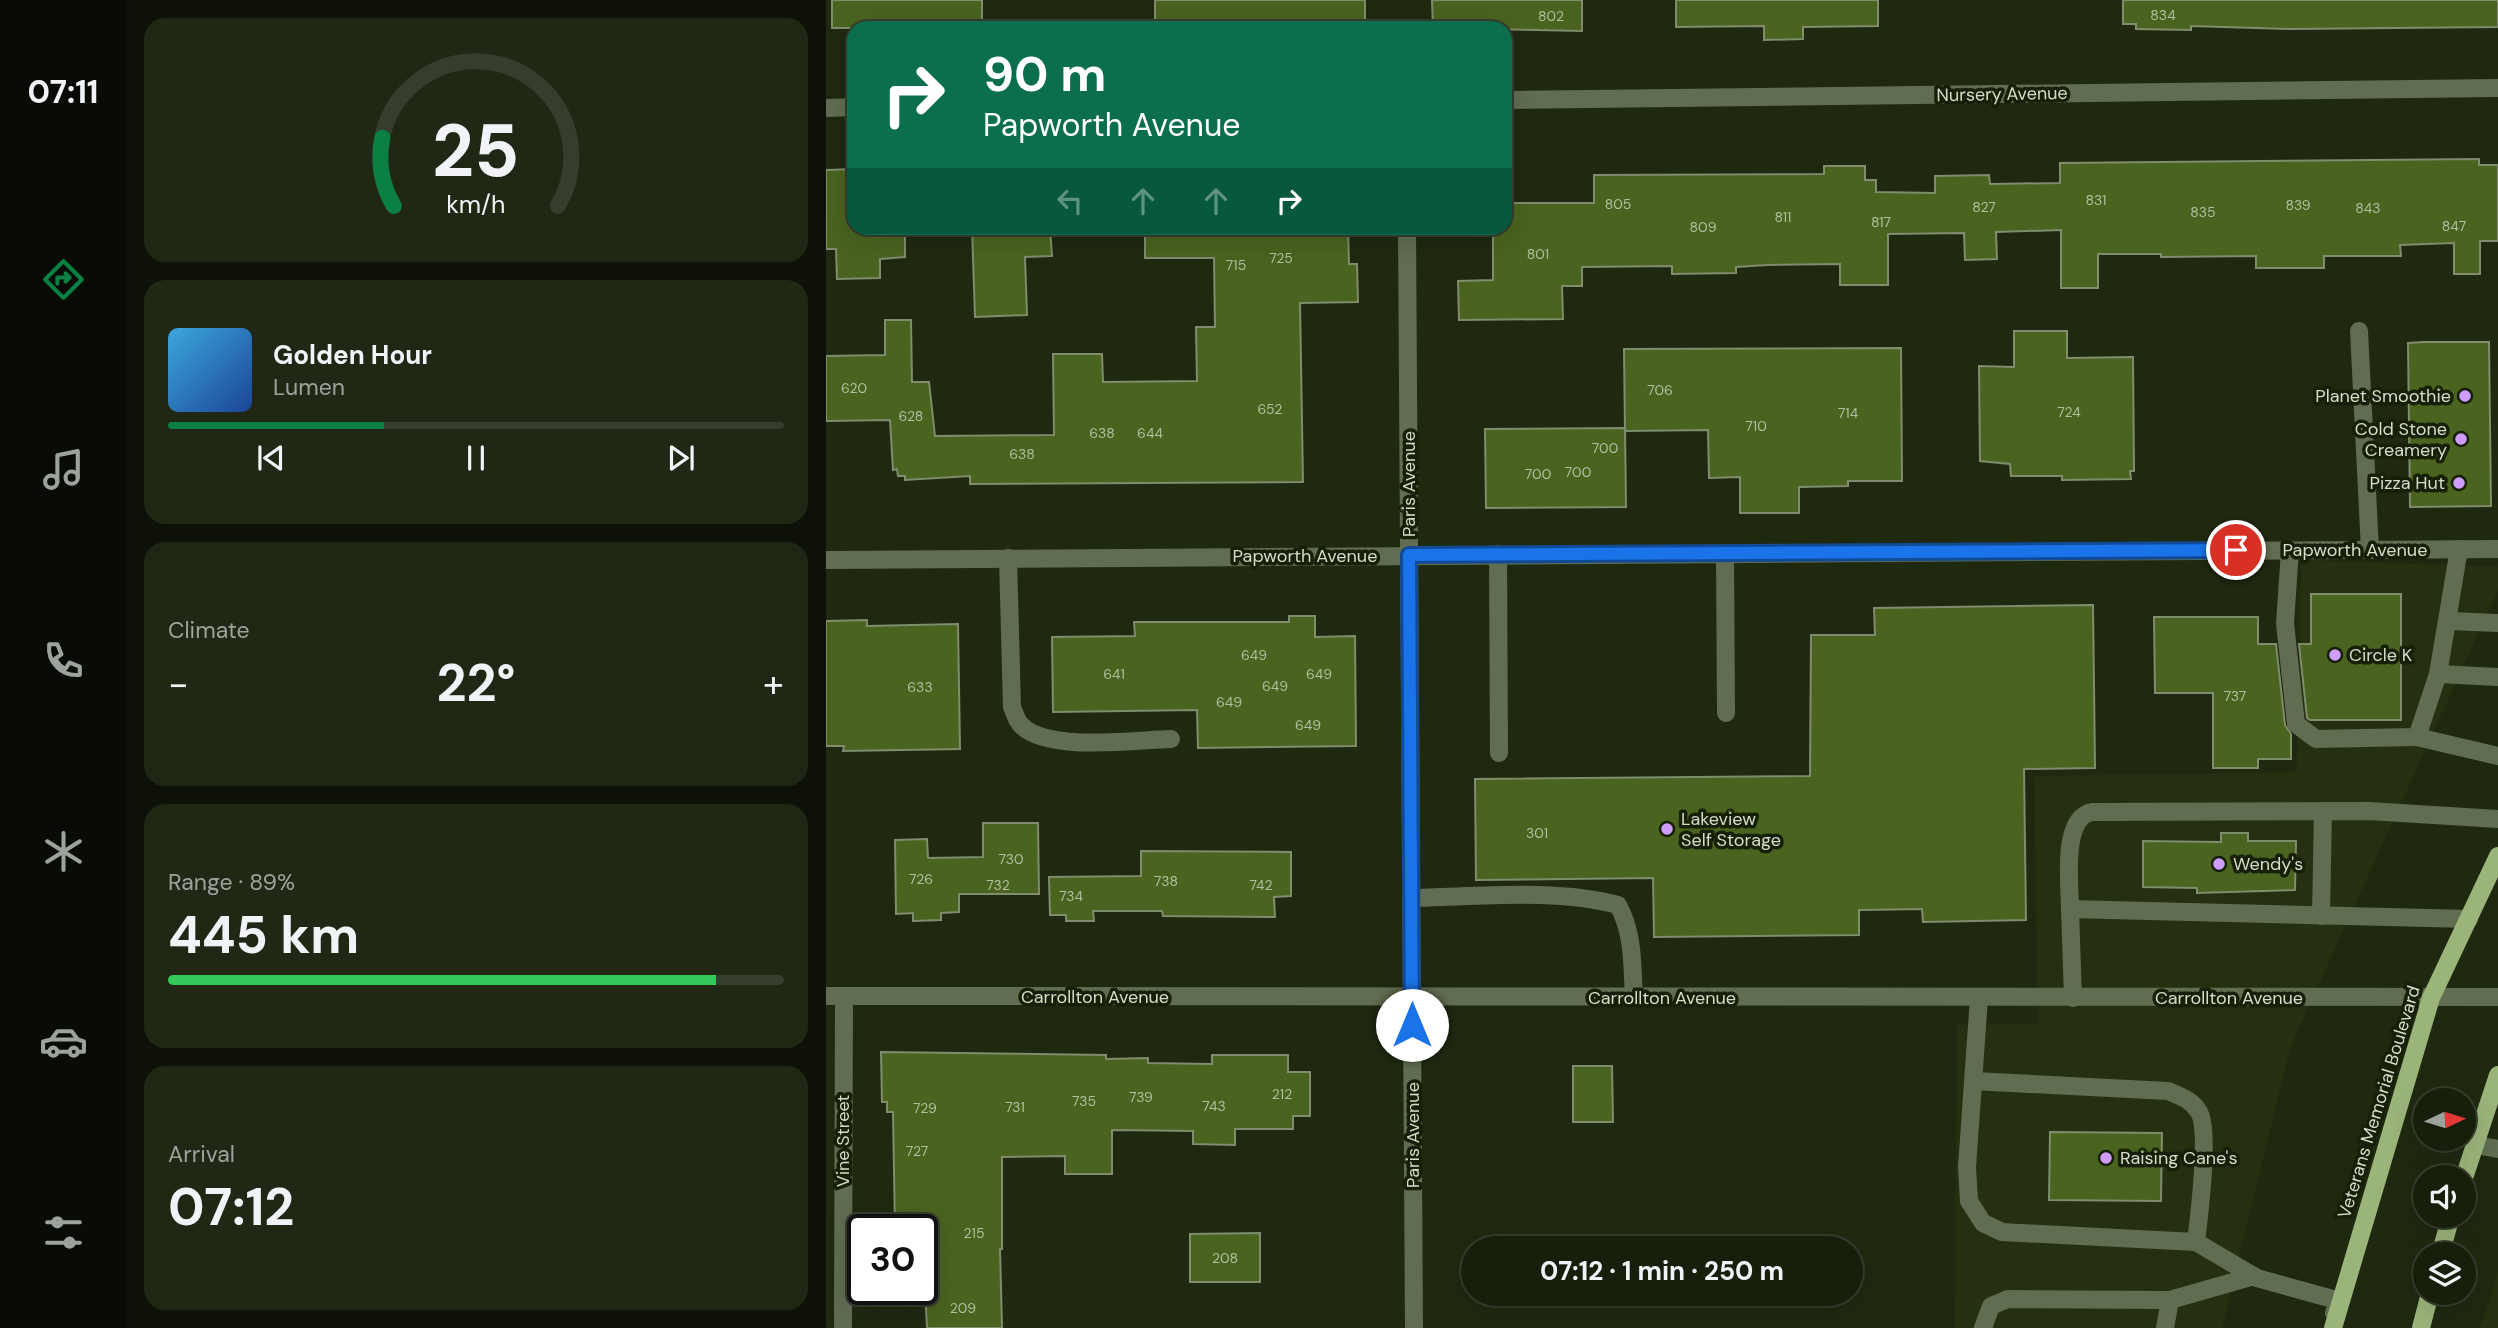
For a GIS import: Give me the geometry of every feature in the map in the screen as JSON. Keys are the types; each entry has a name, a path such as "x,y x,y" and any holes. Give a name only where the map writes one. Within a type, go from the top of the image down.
{"main road":[{"name":"Veterans Memorial Boulevard","path":"2333,1328 2431,998 2498,856"},
{"path":"2476,1142 2498,1075"},
{"path":"2421,1328 2427,1305"}],"street":[{"name":"Nursery Avenue","path":"1512,100 2498,88"},
{"path":"826,108 847,107"},
{"name":"Paris Avenue","path":"1407,235 1413,1328"},
{"path":"2359,331 2370,550"},
{"path":"2417,737 2438,674 2459,549"},
{"name":"Papworth Avenue","path":"826,559 2498,549"},
{"path":"2290,550 2286,624 2296,724 2316,739 2417,737 2498,756"},
{"path":"1725,553 1726,713"},
{"path":"1498,554 1499,753"},
{"path":"1008,558 1012,706 1022,726 1036,736 1060,741 1171,739"},
{"path":"2449,621 2498,623"},
{"path":"2438,674 2498,677"},
{"path":"2073,998 2071,836 2076,820 2084,813 2322,811 2498,819"},
{"path":"2321,916 2322,811"},
{"path":"1411,898 1535,897 1599,900 1618,905 1626,920 1634,998"},
{"path":"2070,909 2469,919"},
{"name":"Carrollton Avenue","path":"835,996 2498,997"},
{"name":"Vine Street","path":"835,996 843,1328"},
{"path":"1979,998 1967,1167 1969,1201 1983,1223 2002,1232 2196,1242 2254,1276 2340,1301 2325,1328"},
{"path":"1973,1080 2168,1091 2187,1098 2200,1113 2204,1171 2196,1242"},
{"path":"2476,1145 2498,1149"},
{"path":"1983,1328 1991,1306 2008,1299 2170,1300 2254,1276"},
{"path":"2165,1328 2170,1300"}],"shaded area":[{"path":"2301,560 2498,567 2498,590 2290,1048 2222,1328 1955,1328 1957,1025 2038,1024 2034,776 2297,772"},
{"path":"2498,1270 2498,1328 2480,1328"}],"building":[{"path":"832,0 982,0 982,21 847,21 847,28 832,28"},
{"path":"1155,0 1365,0 1365,21 1155,21"},
{"path":"1432,0 1582,0 1582,31 1512,30 1512,21 1433,21"},
{"path":"1676,0 1878,0 1878,26 1803,27 1803,39 1764,40 1764,26 1676,27"},
{"path":"2123,0 2498,0 2498,27 2292,29 2191,26 2191,30 2136,29 2136,24 2123,24"},
{"path":"2479,159 2479,165 2498,165 2498,241 2480,241 2480,274 2454,274 2454,243 2400,245 2401,256 2324,256 2324,268 2256,268 2256,256 2161,257 2161,254 2098,254 2098,288 2061,288 2061,230 1996,232 1997,259 1965,260 1964,233 1888,234 1888,285 1840,285 1840,264 1767,265 1736,267 1736,273 1672,274 1672,266 1582,267 1582,286 1562,286 1563,319 1459,320 1458,281 1493,280 1493,235 1512,235 1512,203 1594,203 1594,175 1824,174 1824,166 1865,166 1865,180 1876,180 1876,192 1935,193 1935,176 1989,175 1990,184 2060,183 2060,163"},
{"path":"847,169 847,235 905,235 905,257 880,259 880,278 837,279 836,249 826,249 826,170"},
{"path":"972,235 1050,235 1052,256 1025,257 1027,315 975,317"},
{"path":"1145,235 1348,235 1349,264 1357,264 1358,302 1300,303 1303,482 970,484 970,476 905,480 905,476 898,476 897,469 893,470 890,420 826,421 826,356 885,355 885,320 911,320 912,382 929,382 935,436 1054,435 1053,354 1102,354 1103,382 1197,381 1196,327 1215,327 1214,258 1145,258"},
{"path":"2014,331 2067,331 2067,358 2133,357 2134,471 2130,471 2131,479 2062,480 2062,476 2011,476 2010,464 1980,461 1979,366 2014,367"},
{"path":"2489,342 2491,506 2410,507 2408,343"},
{"path":"1901,348 1902,481 1848,481 1848,486 1799,487 1799,513 1740,513 1740,477 1709,478 1708,430 1625,431 1624,349"},
{"path":"1625,428 1626,507 1486,508 1485,429"},
{"path":"2311,594 2401,594 2401,720 2307,718 2299,644 2311,644"},
{"path":"2093,605 2095,768 2024,769 2026,920 1923,922 1922,909 1859,910 1859,935 1654,937 1653,878 1476,880 1475,779 1810,776 1811,635 1875,635 1874,608"},
{"path":"1289,616 1315,616 1315,637 1355,636 1356,746 1198,748 1197,710 1053,712 1052,637 1135,636 1134,622 1289,622"},
{"path":"2154,617 2258,617 2258,644 2276,644 2285,725 2291,734 2291,759 2258,759 2258,768 2213,768 2213,693 2155,693"},
{"path":"867,620 867,626 958,624 960,749 843,751 844,746 826,746 826,621"},
{"path":"983,823 1038,823 1039,894 959,894 959,912 941,913 941,920 913,921 913,913 896,914 895,840 927,839 928,858 983,857"},
{"name":"Wendy's","path":"2221,833 2248,833 2248,841 2296,841 2295,890 2197,893 2197,888 2143,887 2143,841 2221,842"},
{"path":"1141,851 1291,852 1291,896 1274,897 1275,917 1163,916 1162,911 1093,911 1094,921 1066,921 1066,915 1050,915 1049,877 1141,876"},
{"path":"881,1052 1106,1055 1106,1059 1148,1058 1148,1063 1212,1064 1212,1055 1288,1055 1288,1072 1310,1072 1310,1116 1293,1116 1293,1129 1235,1129 1235,1145 1193,1144 1193,1131 1112,1130 1112,1174 1065,1174 1065,1156 1002,1157 1002,1328 927,1328 926,1305 938,1305 938,1214 895,1214 893,1112 887,1112 887,1102 882,1102"},
{"path":"1573,1066 1612,1066 1613,1122 1573,1122"},
{"name":"Raising Cane's","path":"2050,1132 2162,1133 2161,1201 2049,1200"},
{"path":"1260,1233 1260,1282 1190,1282 1190,1234"}],"place":[{"name":"Planet Smoothie","path":"2465,396"},
{"name":"Cold Stone Creamery","path":"2461,439"},
{"name":"Pizza Hut","path":"2459,483"},
{"name":"Circle K","path":"2335,655"},
{"name":"Lakeview Self Storage","path":"1667,829"},
{"name":"Wendy's","path":"2219,864"},
{"name":"Raising Cane's","path":"2106,1158"}],"route":[{"path":"1412,1025 1409,555 2236,550"}]}
